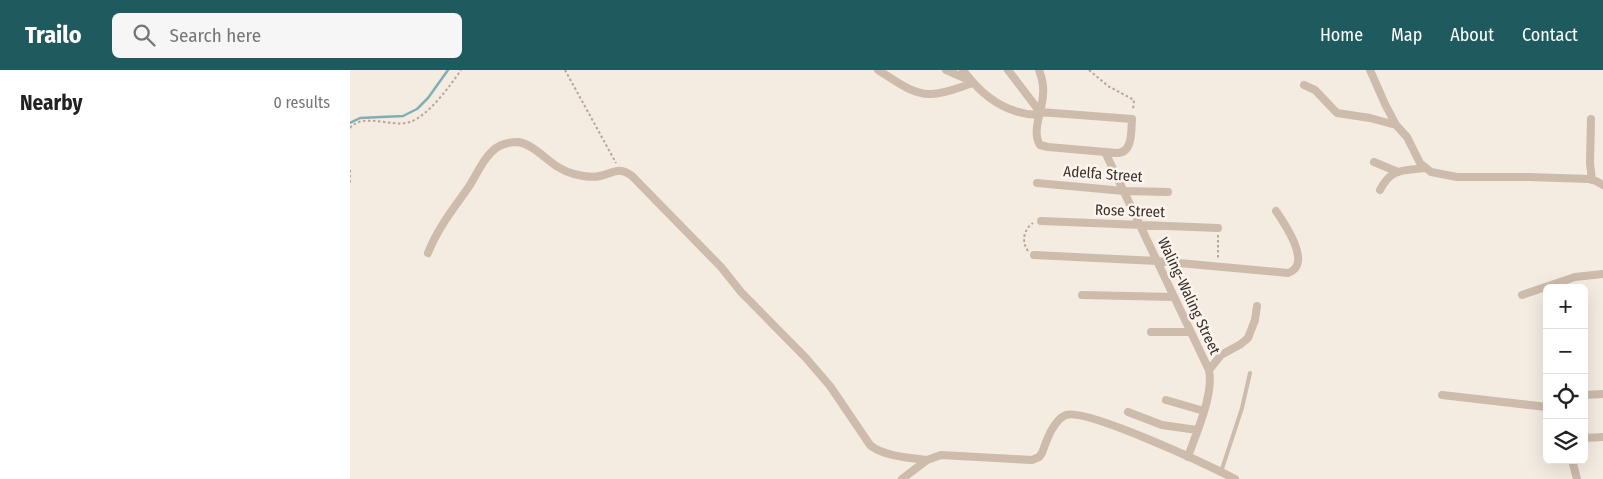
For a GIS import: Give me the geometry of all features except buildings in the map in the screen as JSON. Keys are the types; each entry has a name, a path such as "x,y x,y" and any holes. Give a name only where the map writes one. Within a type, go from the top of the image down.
{"street":[{"path":"878,70 910,90 921,93 945,92 972,82"},
{"path":"946,70 972,82"},
{"path":"962,70 988,96 1009,110 1020,113 1039,114 1132,118 1130,141 1127,150 1123,153 1105,152 1048,148 1040,145 1037,138 1039,114 1044,94 1039,70"},
{"path":"1008,70 1039,114"},
{"path":"1370,70 1396,125 1407,137 1420,163 1431,172 1457,177 1529,177 1592,180 1603,185"},
{"path":"1304,85 1315,90 1338,113 1370,118 1396,125"},
{"path":"1591,120 1590,163 1592,180"},
{"path":"428,253 446,217 481,165 498,147 507,143 519,142 530,147 554,166 574,174 599,176 623,170 632,176 653,197 721,267 741,292 805,357 830,386 870,446 886,453 927,460"},
{"name":"Waling-Waling Street","path":"1105,152 1209,370 1210,387 1188,457"},
{"path":"1374,162 1398,172"},
{"path":"1380,190 1388,176 1398,172 1425,168"},
{"name":"Adelfa Street","path":"1036,183 1124,191 1168,192"},
{"path":"1034,255 1157,261 1288,273 1297,268 1298,262 1295,246 1287,227 1276,211"},
{"name":"Rose Street","path":"1041,221 1218,228"},
{"path":"1522,295 1575,277 1603,274"},
{"path":"1082,295 1174,297"},
{"path":"1209,370 1221,355 1242,344 1248,338 1255,320 1257,306"},
{"path":"1151,332 1190,332"},
{"path":"1588,395 1603,394"},
{"path":"1442,396 1543,407"},
{"path":"1166,400 1204,411"},
{"path":"1128,412 1162,425 1197,430"},
{"path":"902,479 927,460 941,455 1032,460 1039,457 1042,453 1056,423 1064,416 1072,414 1095,418 1235,479"},
{"path":"1588,438 1603,437"},
{"path":"1573,464 1576,479"}],"lane":[{"path":"1221,472 1242,408 1250,373"}],"path":[{"path":"350,128 359,122 371,121 400,124 411,122 423,114 447,90 461,70"},
{"path":"565,70 620,170"},
{"path":"1089,70 1108,86 1134,100 1132,118"},
{"path":"350,170 350,183"},
{"path":"1034,255 1028,252 1024,246 1024,236 1026,229 1031,224 1041,221"},
{"path":"1218,228 1218,266"}],"waterway":[{"path":"350,123 360,118 403,116 417,109 428,98 448,70"}]}
